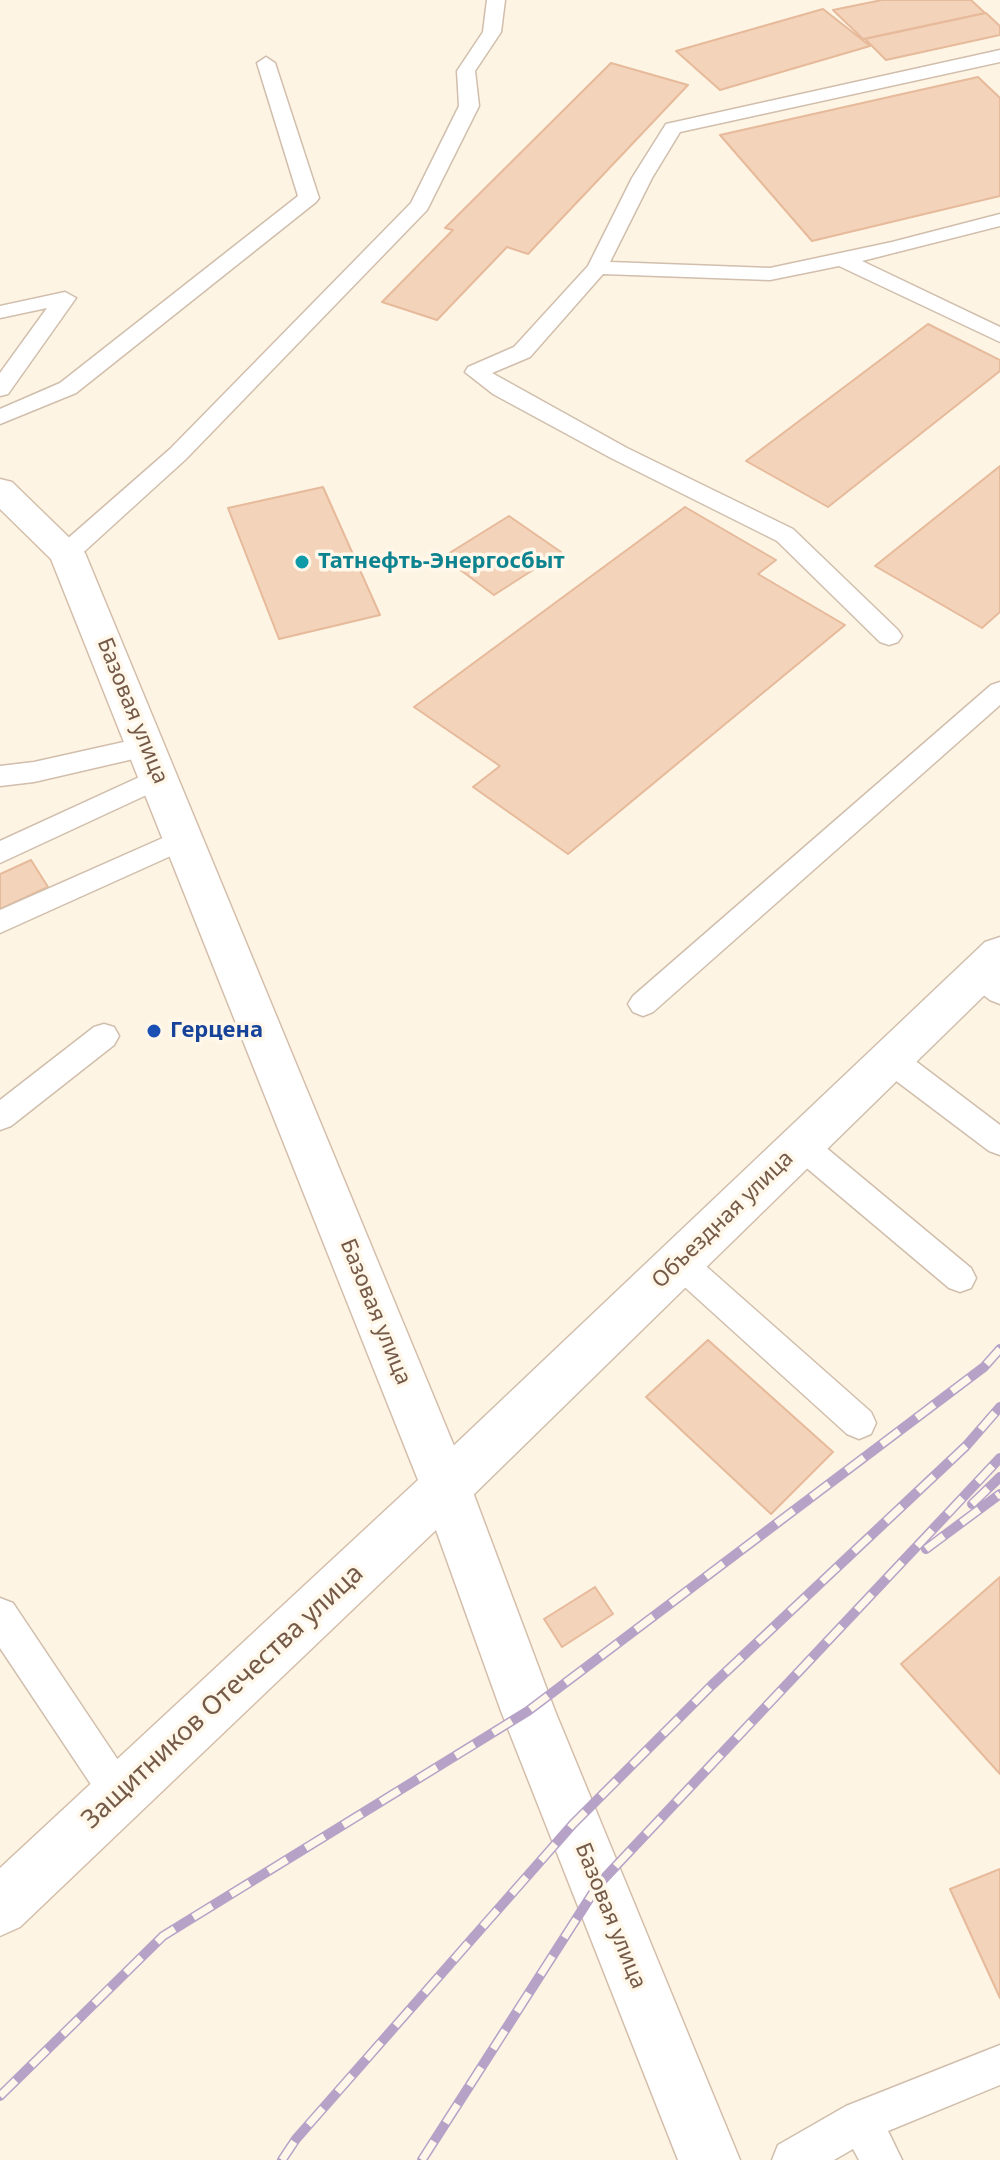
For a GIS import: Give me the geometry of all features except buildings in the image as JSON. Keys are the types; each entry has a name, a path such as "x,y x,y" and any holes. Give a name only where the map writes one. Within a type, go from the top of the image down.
{"street":[{"name":"Базовая улица","path":"0,490 67,553 446,1487 528,1711 709,2160"},
{"name":"Объездная улица","path":"446,1487 890,1059 993,974"},
{"name":"Защитников Отечества улица","path":"0,1907 446,1487"}],"lane":[{"path":"67,553 178,454 420,206 469,106 466,71 492,32 496,0"},
{"path":"889,636 785,535 619,453 501,389 476,372 522,352 597,268 642,178 673,128 1000,56"},
{"path":"0,417 68,388 309,198 266,63"},
{"path":"597,268 770,274 1000,220"},
{"path":"841,259 1000,335"},
{"path":"0,312 65,298 0,389"},
{"path":"643,1004 1000,692 974,676"},
{"path":"0,776 152,762"},
{"path":"0,853 152,762"},
{"path":"0,922 183,839"},
{"path":"0,1117 104,1036"},
{"path":"890,1059 1000,1142"},
{"path":"801,1145 960,1278"},
{"path":"679,1262 859,1423"},
{"path":"0,1616 119,1794"},
{"path":"793,2160 861,2121 1000,2065"},
{"path":"861,2121 881,2160"}],"railway":[{"path":"0,2096 163,1936 528,1711 984,1367 1000,1349"},
{"path":"282,2160 296,2139 573,1824 712,1685 966,1446 1000,1407"},
{"path":"422,2160 598,1885 1000,1458"},
{"path":"972,1504 1000,1477"},
{"path":"926,1549 1000,1494"}],"place":[{"name":"Татнефть-Энергосбыт","path":"302,562"},
{"name":"Герцена","path":"154,1031"}]}
